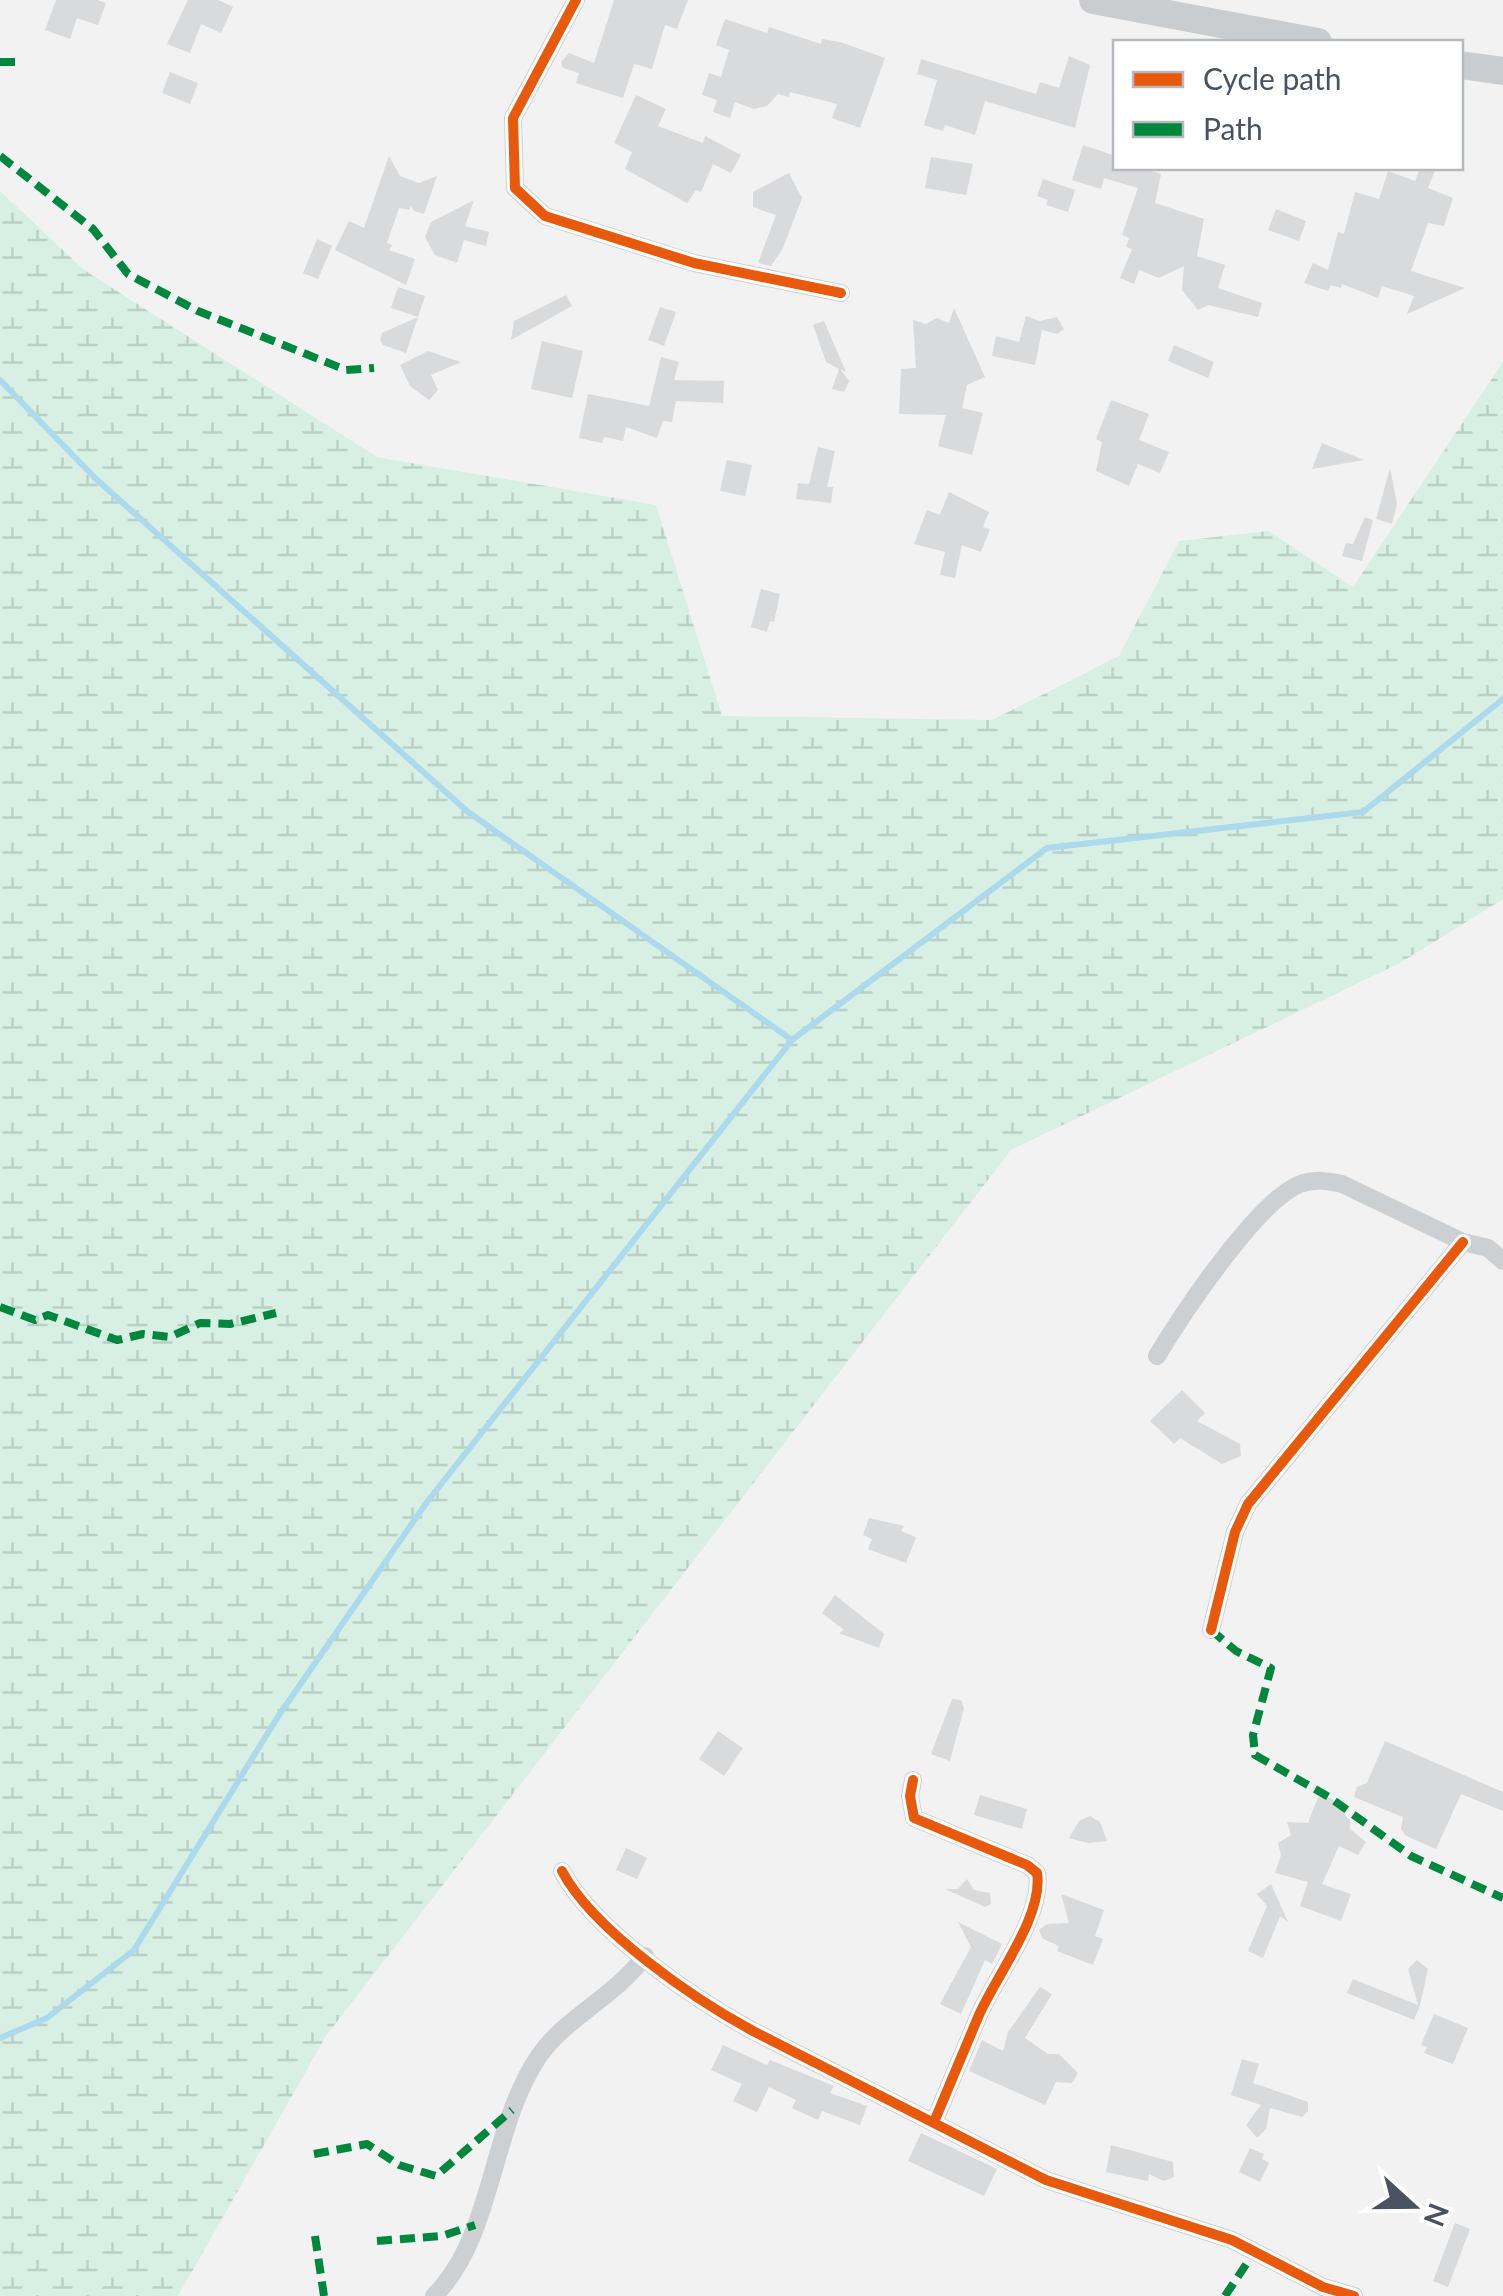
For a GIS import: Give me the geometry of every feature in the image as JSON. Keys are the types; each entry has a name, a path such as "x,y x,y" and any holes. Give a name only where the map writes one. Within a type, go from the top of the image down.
{"main road":[{"path":"1093,0 1307,40"},
{"path":"1463,65 1503,71"}],"street":[{"path":"576,0 513,118 515,188 544,216 694,263 841,294"},
{"path":"1157,1356 1188,1305 1226,1258 1271,1206 1302,1183 1321,1180 1342,1184 1463,1242 1488,1248 1503,1261"},
{"path":"1211,1630 1235,1532 1248,1504 1282,1458 1376,1353 1423,1285 1463,1242"},
{"path":"913,1780 910,1796 914,1818 1026,1865 1037,1873 1039,1885 1022,1932 981,2011 934,2122"},
{"path":"562,1871 573,1893 607,1930 719,2012 883,2100 1046,2180 1232,2240 1323,2287 1354,2296"},
{"path":"434,2296 460,2262 512,2110 539,2056 556,2036 614,1993 645,1956"}],"green space":[{"path":"0,191 84,270 377,457 656,505 722,716 992,720 1119,656 1179,541 1269,531 1353,587 1503,362 1503,899 1400,963 1011,1150 326,2036 178,2296 0,2296"}],"building":[{"path":"56,0 106,3 98,25 77,18 70,39 45,30"},
{"path":"188,0 218,0 233,7 221,33 201,24 190,53 167,44"},
{"path":"614,0 688,0 677,29 665,25 652,69 634,64 623,98 576,83 579,73 563,68 561,62 569,53 594,63"},
{"path":"725,19 767,33 769,27 821,44 822,39 840,42 885,58 860,128 832,118 837,104 790,92 789,97 778,94 767,106 754,109 735,102 730,118 713,112 717,100 702,95 709,73 721,77 729,50 716,45"},
{"path":"1069,56 1090,65 1075,128 985,101 975,135 945,125 943,131 924,125 937,80 917,74 921,59 1036,94 1040,82 1059,88"},
{"path":"170,72 198,83 190,104 162,93"},
{"path":"636,95 666,109 658,126 703,143 705,136 741,155 731,173 713,164 701,192 696,190 687,203 625,169 632,152 614,143"},
{"path":"1083,145 1113,155 1113,170 1161,174 1155,203 1204,219 1197,256 1225,265 1218,288 1262,303 1258,317 1208,305 1198,310 1182,290 1184,266 1159,278 1139,270 1134,284 1120,278 1132,249 1126,247 1129,238 1122,235 1138,188 1104,178 1101,189 1072,180"},
{"path":"389,156 400,176 419,183 437,176 424,214 414,211 411,205 409,210 399,208 387,243 392,245 389,250 415,259 406,285 335,250 349,221 364,228"},
{"path":"931,157 973,164 966,195 925,188"},
{"path":"1419,170 1435,170 1428,188 1453,198 1444,226 1428,223 1411,271 1465,288 1407,314 1414,296 1382,286 1378,298 1342,284 1341,288 1331,285 1328,291 1304,283 1313,263 1328,270 1338,232 1344,234 1355,192 1379,199 1388,171 1415,181"},
{"path":"789,173 802,198 783,248 771,266 758,263 776,215 753,207 753,192"},
{"path":"1043,179 1075,190 1068,212 1046,205 1048,200 1037,196"},
{"path":"474,200 465,226 489,232 486,246 464,240 457,263 435,255 425,237 431,222"},
{"path":"1276,209 1306,221 1299,241 1268,230"},
{"path":"317,239 332,246 318,279 303,273"},
{"path":"398,287 425,296 418,317 391,308"},
{"path":"566,295 572,306 511,340 514,321"},
{"path":"660,307 676,312 664,346 648,340"},
{"path":"954,308 985,377 967,385 962,408 983,413 972,455 938,446 946,415 899,414 901,369 916,368 913,320 926,324 937,318 949,323"},
{"path":"1026,316 1040,321 1057,317 1064,329 1057,334 1042,330 1035,365 992,356 996,336 1019,342"},
{"path":"418,317 406,353 383,345 382,333"},
{"path":"824,321 846,372 840,369 849,381 844,392 832,389 839,369 826,362 813,325"},
{"path":"542,341 583,351 572,398 531,389"},
{"path":"1174,345 1214,362 1208,378 1168,361"},
{"path":"428,351 461,362 431,375 438,390 429,400 410,386 400,365"},
{"path":"661,357 679,362 674,380 724,381 723,403 676,401 672,422 663,421 657,438 626,427 623,441 604,437 602,443 579,438 588,394 649,406"},
{"path":"1111,400 1149,414 1139,440 1169,452 1160,473 1138,464 1129,486 1096,471 1102,442 1096,439"},
{"path":"1322,443 1364,460 1312,469"},
{"path":"818,447 835,451 827,487 833,487 831,503 796,499 798,483 809,484"},
{"path":"727,460 752,465 745,496 720,491"},
{"path":"1390,468 1397,504 1392,524 1376,519"},
{"path":"949,492 989,512 983,527 990,529 981,552 962,545 955,578 940,575 945,552 914,544 927,510 940,515"},
{"path":"1365,517 1373,520 1362,561 1342,556 1346,543 1353,544"},
{"path":"761,589 780,594 774,622 770,621 767,632 751,627"},
{"path":"1182,1390 1205,1413 1197,1421 1240,1444 1241,1456 1222,1464 1180,1438 1174,1444 1150,1421"},
{"path":"869,1518 904,1526 901,1531 916,1537 906,1563 868,1549 872,1539 863,1535"},
{"path":"835,1595 884,1634 879,1648 839,1633 844,1630 822,1613"},
{"path":"952,1699 961,1700 964,1708 950,1761 931,1754"},
{"path":"718,1731 743,1748 724,1776 699,1759"},
{"path":"1385,1741 1503,1792 1503,1811 1461,1794 1436,1849 1406,1836 1401,1829 1403,1817 1354,1797 1357,1787 1367,1783"},
{"path":"980,1795 1027,1809 1022,1829 974,1815"},
{"path":"1318,1797 1331,1798 1350,1821 1350,1829 1366,1842 1358,1855 1339,1846 1322,1884 1351,1894 1341,1921 1300,1906 1308,1882 1275,1873 1281,1855 1278,1843 1291,1835 1287,1822 1308,1823"},
{"path":"1090,1816 1100,1822 1107,1841 1088,1843 1069,1838 1079,1821"},
{"path":"626,1848 647,1858 637,1879 616,1870"},
{"path":"967,1879 974,1890 990,1893 991,1904 985,1907 945,1889 958,1889"},
{"path":"1271,1884 1288,1922 1280,1916 1263,1958 1248,1951 1267,1906 1257,1894"},
{"path":"1061,1894 1104,1910 1095,1936 1103,1939 1093,1965 1057,1951 1059,1946 1043,1939 1039,1930 1047,1924 1069,1923"},
{"path":"958,1922 1002,1944 992,1964 985,1960 961,2014 940,2004 971,1947"},
{"path":"1417,1960 1428,1969 1414,2020 1347,1993 1353,1979 1418,2005 1408,1969"},
{"path":"1040,1987 1052,1994 1025,2038 1048,2054 1059,2054 1078,2073 1072,2083 1056,2082 1045,2105 969,2071 982,2040 1003,2051 1008,2032"},
{"path":"1434,2014 1468,2028 1453,2064 1424,2053 1427,2047 1421,2045"},
{"path":"723,2045 767,2065 770,2060 834,2086 830,2093 867,2106 860,2125 822,2111 818,2120 792,2108 796,2100 769,2087 757,2112 733,2101 742,2084 711,2070"},
{"path":"1242,2059 1259,2064 1253,2083 1308,2102 1308,2111 1302,2117 1270,2108 1266,2129 1257,2138 1246,2125 1261,2105 1231,2095"},
{"path":"921,2133 997,2169 984,2196 908,2161"},
{"path":"1111,2145 1173,2162 1174,2177 1164,2181 1149,2174 1148,2181 1106,2172"},
{"path":"1250,2148 1264,2154 1262,2159 1269,2163 1260,2182 1239,2172"},
{"path":"1455,2223 1470,2229 1448,2287 1433,2281"}],"waterway":[{"path":"0,380 95,478 468,812 792,1040"},
{"path":"0,2038 47,2018 134,1950 279,1715 427,1502 792,1040 1047,848 1363,812 1503,699"}],"marked path":[{"path":"0,62 17,62"},
{"path":"0,156 93,229 128,274 198,311 346,370 374,368"},
{"path":"0,1307 35,1320 48,1315 117,1340 143,1334 170,1337 200,1323 230,1324 276,1313"},
{"path":"1211,1630 1236,1651 1271,1668 1253,1735 1255,1755 1329,1797 1411,1856 1503,1898"},
{"path":"314,2154 367,2144 399,2165 436,2176 512,2110"},
{"path":"377,2241 442,2236 475,2225"},
{"path":"315,2236 324,2296"},
{"path":"1225,2296 1255,2251"}],"cycle path":[{"path":"576,0 513,118 515,188 545,216 694,263 841,293"},
{"path":"1211,1630 1235,1532 1248,1504 1463,1242"},
{"path":"913,1780 910,1796 914,1818 1027,1865 1037,1873 1037,1890 1026,1926 979,2015 934,2122"},
{"path":"562,1871 577,1894 620,1939 675,1982 753,2031 1046,2180 1232,2240 1323,2287 1354,2296"}]}
